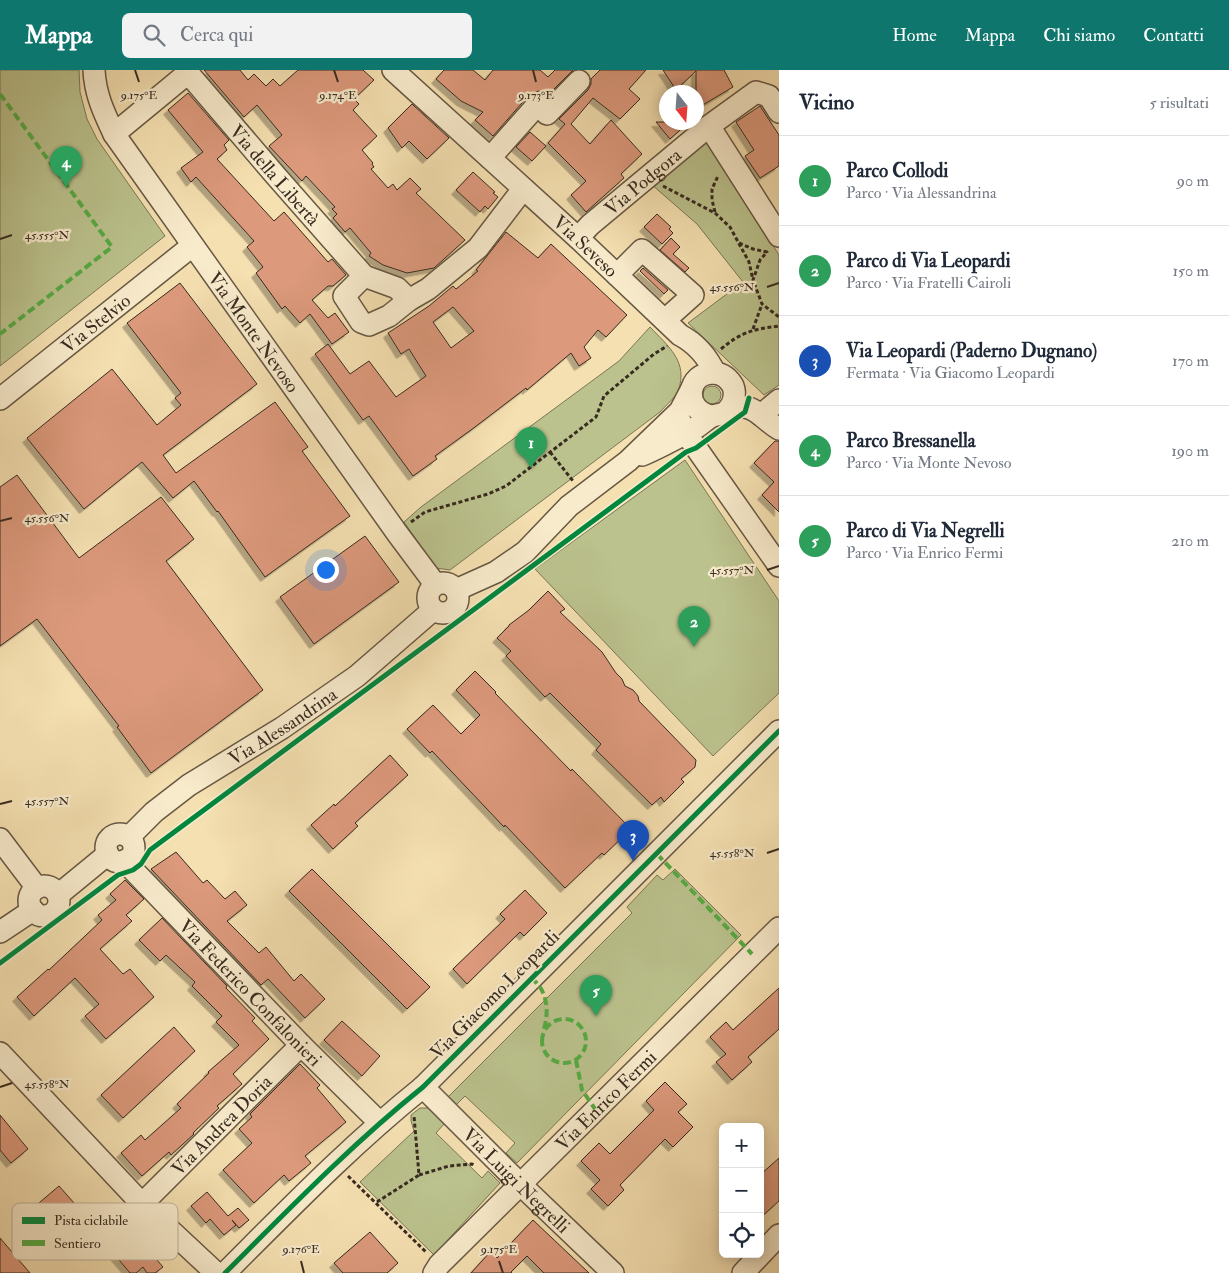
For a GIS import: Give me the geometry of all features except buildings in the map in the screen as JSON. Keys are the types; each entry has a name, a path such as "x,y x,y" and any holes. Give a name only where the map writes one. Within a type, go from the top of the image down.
{"street":[{"name":"Via Monte Nevoso","path":"94,70 99,102 114,134 192,246 435,584"},
{"name":"Via Seveso","path":"393,70 665,320 692,364 694,377 692,387"},
{"name":"Via della Libertà","path":"114,134 188,73 364,276 397,288 408,300"},
{"path":"490,158 538,104 547,114 579,80"},
{"name":"Via Podgora","path":"578,238 590,225 648,176 709,126 756,92 769,96 779,112"},
{"path":"709,126 779,236"},
{"path":"364,276 344,296 361,322 369,325 389,316 408,300 428,289 478,248 523,189"},
{"name":"Via Stelvio","path":"0,399 192,246"},
{"path":"617,275 642,250 693,295 665,320"},
{"name":"Via Seveso","path":"677,341 691,341 711,366"},
{"path":"779,429 771,411 732,385 728,379 711,366 692,387 680,411 679,419 681,426 779,566"},
{"path":"692,387 692,401 695,407 706,415 719,414 734,399 732,385"},
{"path":"628,461 686,433 719,414 741,406 754,410 771,411"},
{"path":"456,590 496,572 518,557 539,539 569,506 628,461 680,411"},
{"path":"445,582 456,590 458,600 453,610 443,613 433,610 427,596 435,584 445,582"},
{"name":"Via Alessandrina","path":"33,910 45,916 54,912 59,904 58,895 117,857 106,845 111,837 120,834 129,837 154,812 189,785 289,723 350,682 433,610"},
{"name":"Via Giacomo Leopardi","path":"225,1273 336,1164 380,1123 423,1087 779,730"},
{"path":"0,839 37,888"},
{"name":"Via Federico Confalonieri","path":"117,857 133,870 301,1045 380,1123"},
{"path":"0,932 33,910 30,896 37,888 47,886 52,888 58,895"},
{"name":"Via Enrico Fermi","path":"436,1269 779,928"},
{"name":"Via Andrea Doria","path":"143,1203 301,1045"},
{"path":"0,1053 141,1203"},
{"name":"Via Luigi Negrelli","path":"423,1087 441,1107 613,1273"},
{"path":"743,1273 779,1235"},
{"path":"178,1238 216,1273"}],"path":[{"path":"715,213 712,189 718,178 719,166 729,157"},
{"path":"648,176 658,184 670,188 715,213 730,228 749,262 753,280 762,304 779,317"},
{"path":"738,243 767,252 760,260 753,280"},
{"path":"753,329 762,304"},
{"path":"711,366 720,350 734,338 753,329 779,326"},
{"path":"397,533 425,512 488,494 506,486 596,417 604,396 654,354 677,341"},
{"path":"550,452 584,493"},
{"path":"405,1101 414,1114 419,1175"},
{"path":"336,1164 376,1202 436,1269"},
{"path":"376,1202 419,1175 449,1166 472,1164 483,1173 501,1164"}],"green space":[{"path":"0,70 79,70 80,92 87,119 97,139 165,236 0,366"},
{"path":"705,140 779,255 779,385 764,395 688,323 743,282 697,224 651,184"},
{"path":"650,327 670,348 679,363 681,381 678,391 672,399 660,412 450,570 436,568 404,522 421,507 619,361"},
{"path":"712,386 718,389 721,395 718,401 712,404 706,401 703,395 706,389"},
{"path":"685,460 779,601 779,693 713,756 535,569"},
{"path":"675,869 741,935 517,1163 506,1153 515,1143 465,1096 455,1106 447,1098 632,913 627,907 657,875 663,880"},
{"path":"420,1108 428,1108 444,1124 436,1133 482,1178 488,1171 500,1183 434,1255 360,1182 414,1131 411,1115"}],"marked path":[{"path":"0,94 112,247 0,334"},
{"path":"657,854 752,954"},
{"path":"531,978 541,989 546,1002 547,1009 544,1029"},
{"path":"560,1019 568,1019 580,1025 586,1041 580,1057 568,1063 560,1063 548,1057 542,1045 542,1037 548,1025 560,1019"},
{"path":"576,1060 582,1090 595,1109"}],"cycle path":[{"path":"0,963 118,875 133,870 141,864 150,850 686,452 696,448 745,412 749,398"},
{"path":"225,1273 346,1154 423,1087 779,731"}],"place":[{"name":"Parco Bressanella","path":"66,187"},
{"name":"Parco Collodi","path":"531,468"},
{"name":"Parco di Via Leopardi","path":"694,647"},
{"name":"Via Leopardi (Paderno Dugnano)","path":"633,861"},
{"name":"Parco di Via Negrelli","path":"596,1016"}]}
